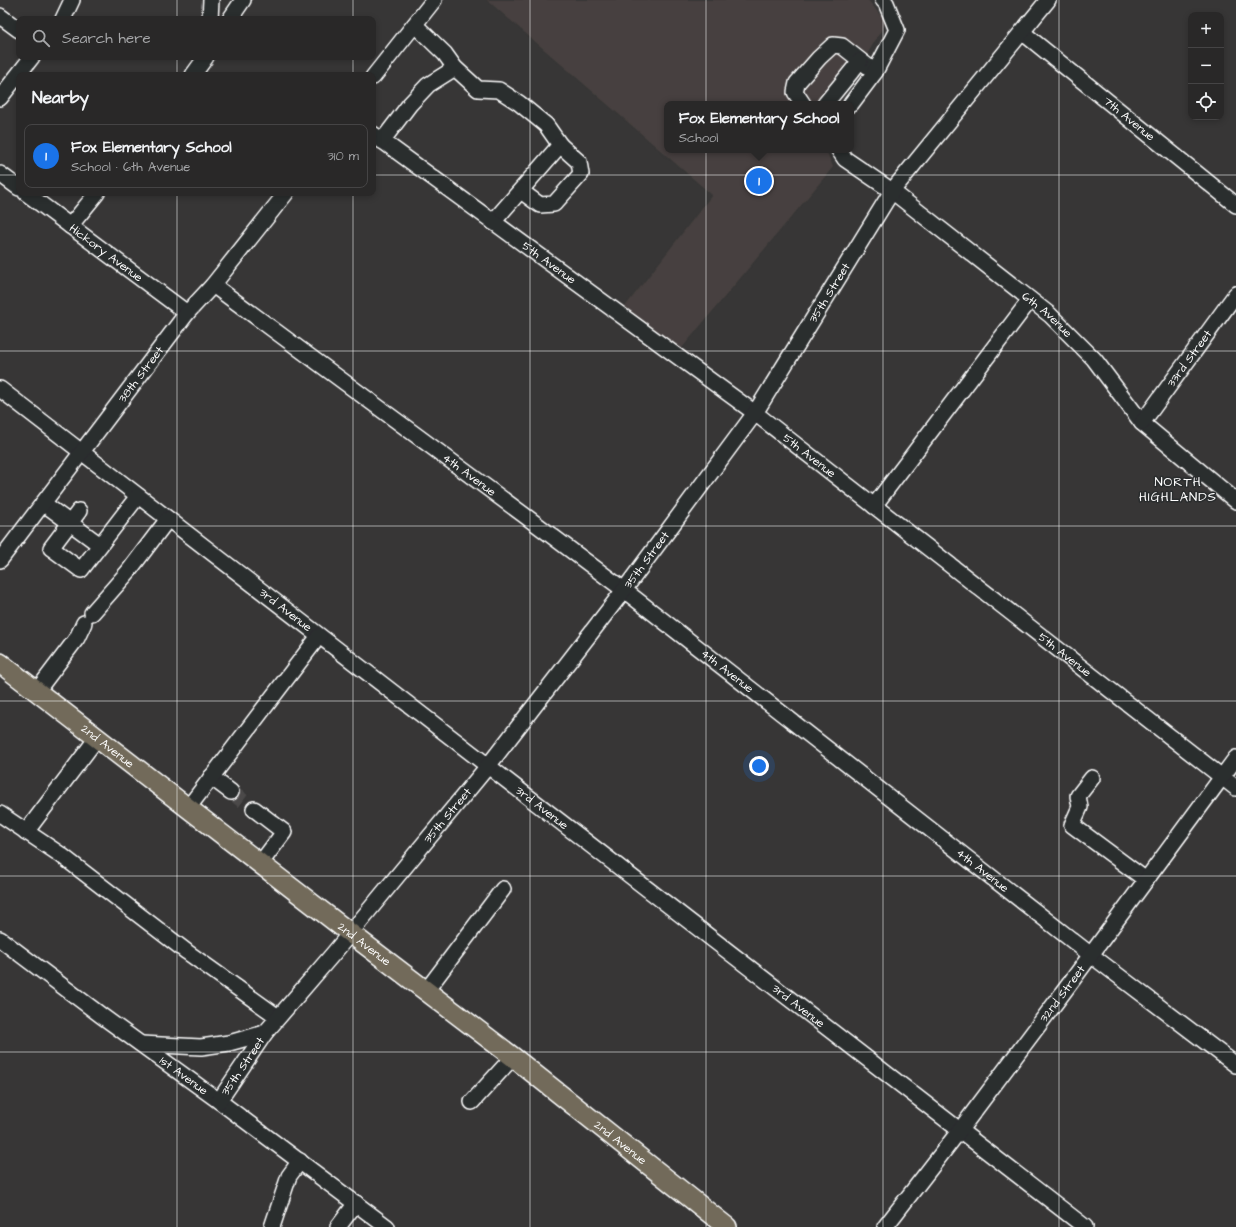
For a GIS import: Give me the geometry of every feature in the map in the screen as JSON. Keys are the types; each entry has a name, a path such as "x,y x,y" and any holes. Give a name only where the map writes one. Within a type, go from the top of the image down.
{"main road":[{"name":"2nd Avenue","path":"0,662 260,864 513,1056 727,1227"}],"street":[{"path":"64,16 72,0"},
{"path":"210,16 211,0"},
{"path":"232,16 243,0"},
{"path":"376,74 434,0"},
{"path":"853,101 875,72 897,30 886,3 883,0"},
{"name":"35th Street","path":"219,1101 265,1033 488,766 624,590 755,413 892,191 1048,0"},
{"path":"0,16 16,28"},
{"path":"414,25 445,54 455,68 478,89 499,90 519,103 546,125 560,145 579,162 581,174 554,204 540,205 521,191"},
{"name":"7th Avenue","path":"1022,32 1236,205"},
{"path":"801,101 795,92 797,83 819,58 833,46 842,46 875,72"},
{"path":"20,72 30,60"},
{"path":"195,72 204,60"},
{"path":"827,101 860,60"},
{"path":"378,138 428,85 455,68"},
{"path":"0,98 16,78"},
{"name":"5th Avenue","path":"378,138 755,413 1236,788"},
{"path":"493,222 560,145"},
{"name":"6th Avenue","path":"841,153 845,159 892,191 1050,315 1094,359 1142,423 1236,501"},
{"path":"0,174 16,186"},
{"name":"Hickory Avenue","path":"30,196 187,313"},
{"path":"70,226 95,196"},
{"name":"38th Street","path":"0,560 187,313 213,285 284,196"},
{"name":"4th Avenue","path":"213,285 624,590 1091,955 1236,1065"},
{"name":"33rd Street","path":"1142,423 1236,294"},
{"path":"874,506 1030,300"},
{"name":"3rd Avenue","path":"0,389 1085,1227"},
{"path":"79,511 51,548 81,570 138,496"},
{"path":"43,503 100,545"},
{"path":"36,691 77,638 88,618 128,572 168,519"},
{"path":"188,808 319,636"},
{"path":"26,832 97,738"},
{"name":"32nd Street","path":"885,1227 960,1130 1091,955 1236,758"},
{"path":"211,777 231,792"},
{"path":"1092,778 1078,796 1080,808 1072,825 1146,880"},
{"path":"254,809 284,832 260,864"},
{"path":"0,814 60,855 187,952 278,1017"},
{"path":"426,991 503,889"},
{"name":"1st Avenue","path":"0,940 387,1227"},
{"path":"140,1044 201,1047 229,1043 265,1033"},
{"path":"472,1102 513,1056"},
{"path":"272,1227 289,1176 300,1161"},
{"path":"338,1227 356,1203"}],"shaded area":[{"path":"487,0 868,0 886,22 840,101 664,101 664,153 827,153 833,167 681,349 624,308 712,195"}],"tunnel":[{"path":"231,792 254,809"}],"place":[{"name":"Fox Elementary School","path":"759,181"}],"district":[{"name":"NORTH HIGHLANDS","path":"1178,488"}]}
